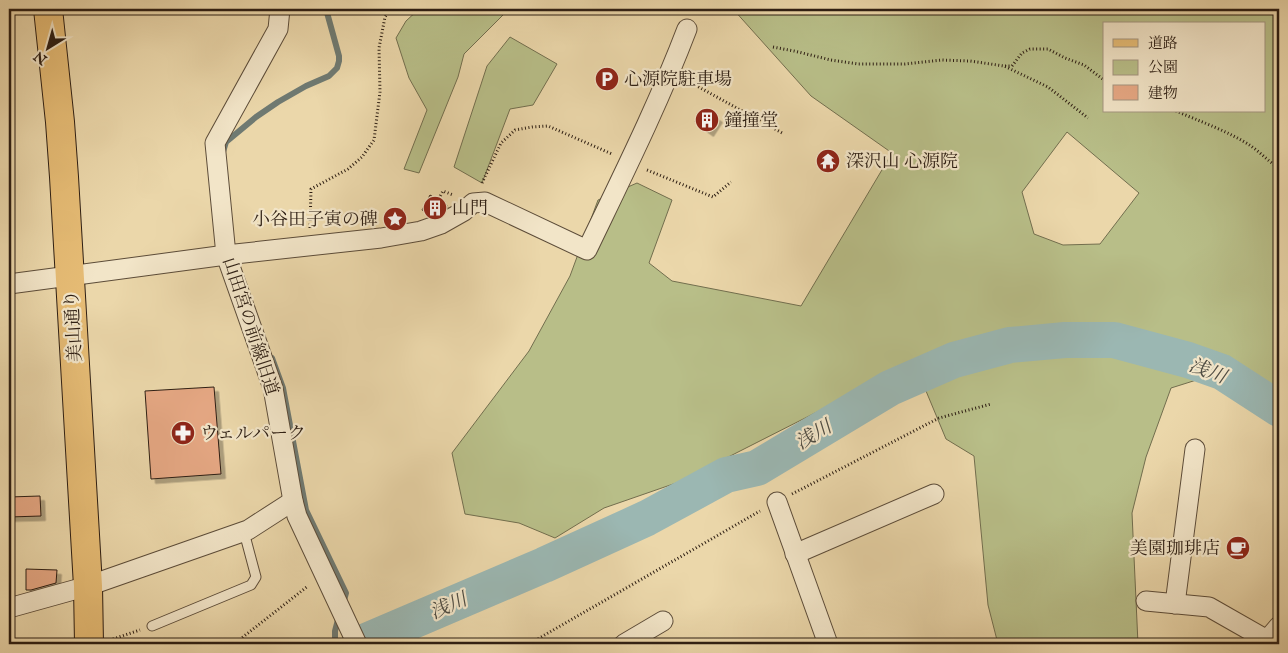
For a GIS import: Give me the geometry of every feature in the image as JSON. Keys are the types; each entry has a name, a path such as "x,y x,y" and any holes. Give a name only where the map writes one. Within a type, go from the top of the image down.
{"main road":[{"name":"美山通り","path":"48,9 60,122 88,586 100,642"}],"street":[{"name":"山田宮の前線旧道","path":"280,9 278,29 215,143 233,254 273,388 297,516 358,644"},
{"path":"9,284 233,254 381,238 420,231 441,224 464,211 473,203 485,202 586,250 630,162 671,71 687,29"},
{"path":"1175,604 1196,449"},
{"path":"795,554 934,494"},
{"path":"9,608 88,586 244,532 293,501"},
{"path":"777,502 828,644"},
{"path":"1146,601 1209,607 1274,637"},
{"path":"624,644 663,621"}],"lane":[{"path":"152,626 251,585 256,577 244,532"}],"path":[{"path":"309,246 311,190 348,169 362,157 374,140 380,92 379,48 385,17 391,9"},
{"path":"774,47 830,60 858,64 905,64 942,60 970,61 1004,66 1012,66 1022,53 1030,49 1048,49 1084,65 1103,79"},
{"path":"1004,66 1048,87 1088,118"},
{"path":"671,71 784,134"},
{"path":"1178,112 1252,146 1279,168"},
{"path":"473,203 501,143 515,130 532,127 548,126 713,198 731,182"},
{"path":"529,644 777,502 939,418 991,404"},
{"path":"234,644 324,573"},
{"path":"100,642 152,626"}],"green space":[{"path":"419,9 509,9 464,54 458,77 419,173 404,169 427,110 409,78 396,38 406,21"},
{"path":"733,9 1279,9 1279,396 1241,366 1171,388 1146,457 1132,513 1138,644 998,644 988,605 974,456 946,439 926,391 907,370 815,413 679,482 604,508 555,538 519,523 465,514 452,453 529,351 570,276 598,200 637,183 672,200 649,263 672,281 801,306 892,153 811,96","holes":["1067,132 1139,193 1100,244 1063,245 1034,234 1022,192"]},
{"path":"510,37 557,64 533,105 510,109 482,183 454,167 487,66"}],"building":[{"name":"鐘撞堂","path":"705,109 718,118 709,132 695,122"},
{"name":"山門","path":"430,195 447,205 445,209 431,215 422,210"},
{"name":"ウェルパーク","path":"214,387 221,474 151,479 145,391"},
{"path":"40,496 41,516 9,517 9,497"},
{"path":"26,569 57,570 56,583 26,590"}],"waterway":[{"path":"223,152 226,142 256,117 306,86 329,76 337,68 339,56 326,9"},
{"name":"浅川","path":"359,644 544,565 647,518 726,475 757,468 890,388 954,360 1010,345 1065,340 1114,340 1188,360 1222,372 1279,409"},
{"path":"272,358 283,388 306,510 346,593 343,604"},
{"path":"335,644 335,631 339,616"}],"place":[{"name":"心源院駐車場","path":"607,79"},
{"name":"鐘撞堂","path":"707,120"},
{"name":"深沢山 心源院","path":"828,161"},
{"name":"山門","path":"435,208"},
{"name":"小谷田子寅の碑","path":"395,219"},
{"name":"ウェルパーク","path":"183,433"},
{"name":"美園珈琲店","path":"1238,548"}]}
